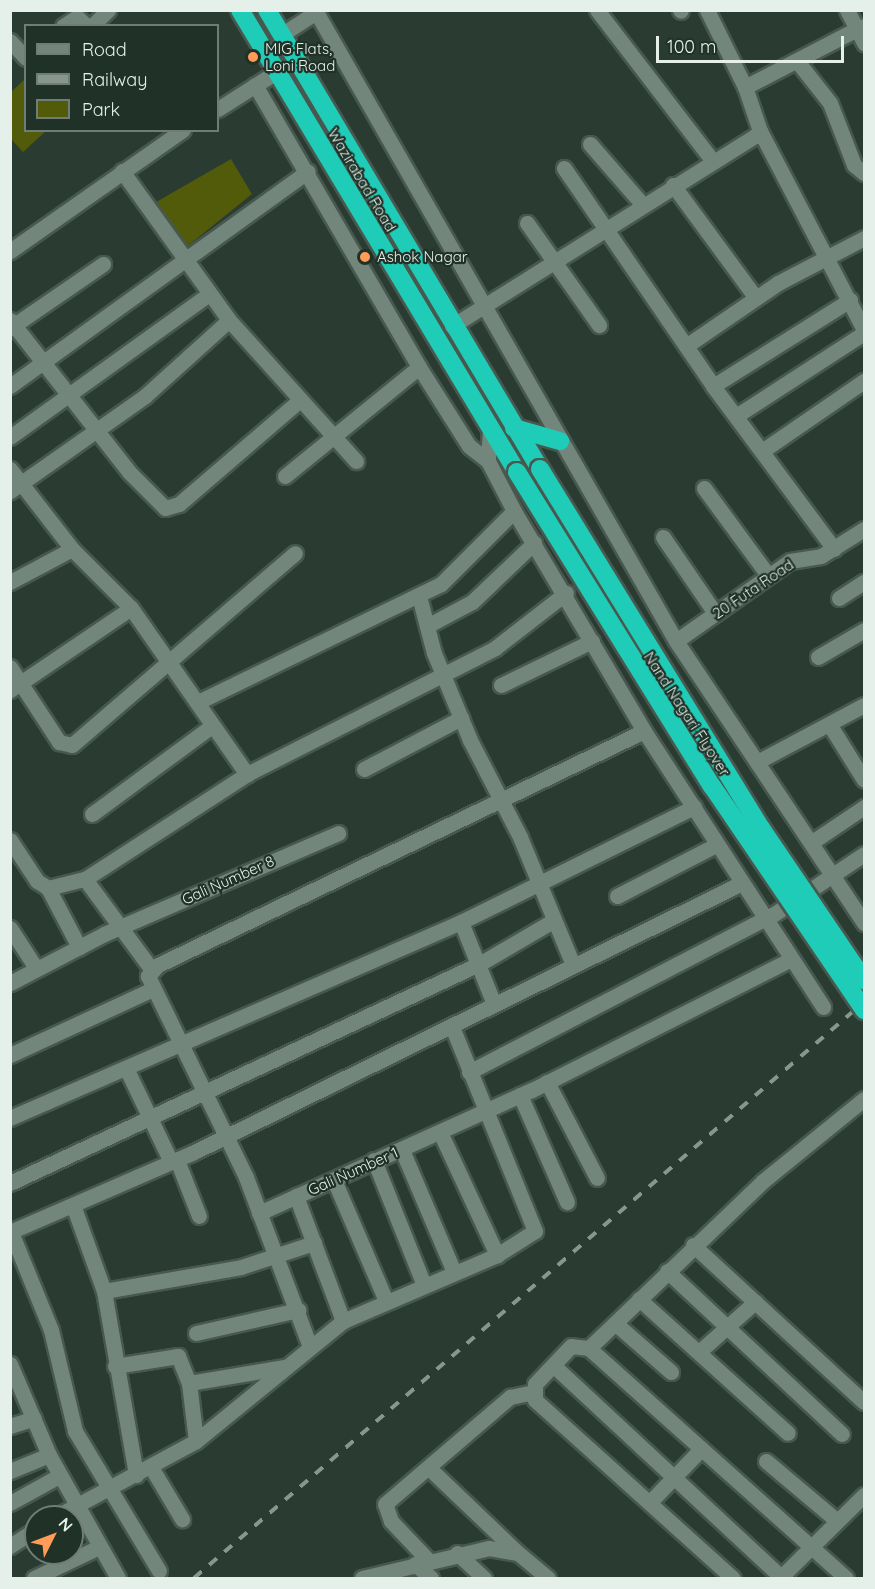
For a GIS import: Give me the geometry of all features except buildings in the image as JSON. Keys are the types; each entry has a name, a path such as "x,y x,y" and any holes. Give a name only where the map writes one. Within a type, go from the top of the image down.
{"highway":[{"name":"Wazirabad Road","path":"240,10 490,430"},
{"name":"Wazirabad Road","path":"267,10 514,428"},
{"name":"Nand Nagari Flyover","path":"514,428 760,828 864,980"},
{"path":"514,428 560,441"},
{"name":"Nand Nagari Flyover","path":"490,430 642,678 864,1010"}],"street":[{"path":"94,24 108,10"},
{"path":"597,10 712,160"},
{"path":"707,10 745,87 760,131 830,257 864,331 736,416"},
{"path":"847,10 861,27 864,43"},
{"path":"281,35 316,11 676,641 864,922"},
{"path":"66,24 78,17 85,24"},
{"path":"745,87 861,27"},
{"path":"798,61 830,103 854,165 864,174"},
{"path":"219,108 276,72"},
{"path":"255,85 308,171 419,367 469,446 488,461 514,511 566,593 644,731 694,807 740,884 823,1007"},
{"path":"452,326 555,258 760,131"},
{"path":"10,251 180,132"},
{"path":"590,144 642,204"},
{"path":"564,168 606,226 713,386 834,549"},
{"path":"122,171 183,262 229,320 356,461"},
{"path":"10,386 308,171"},
{"path":"673,185 756,298"},
{"path":"527,223 555,258 599,325"},
{"path":"686,346 756,298 864,238"},
{"path":"103,264 12,325 71,395 97,430 165,508 179,504 300,400"},
{"path":"10,437 209,294"},
{"path":"713,386 850,300"},
{"path":"16,488 145,396 229,320"},
{"path":"285,476 419,367"},
{"path":"762,451 864,381"},
{"path":"488,461 490,430"},
{"path":"10,469 16,488 131,608 247,774"},
{"path":"704,488 768,575"},
{"path":"198,702 419,596 454,576 514,511"},
{"name":"20 Futa Road","path":"676,641 790,561 834,549 864,529"},
{"path":"663,537 716,613"},
{"path":"427,627 472,602 534,543"},
{"path":"10,582 72,549"},
{"path":"10,667 15,686 46,726 67,747 295,553"},
{"path":"839,598 864,582"},
{"path":"48,888 85,879 247,774 495,648 566,593"},
{"path":"419,596 442,673 573,964"},
{"path":"15,686 131,608"},
{"path":"818,657 864,630"},
{"path":"501,685 592,641"},
{"path":"757,762 831,727 864,705"},
{"path":"364,770 461,718"},
{"path":"92,814 212,726"},
{"path":"831,727 859,761 864,780"},
{"path":"309,1344 280,1256 224,1136 207,1092 178,1047 148,976 152,970 644,731"},
{"path":"10,1118 127,1070 461,922 694,807"},
{"path":"812,842 864,807"},
{"name":"Gali Number 8","path":"10,982 119,927 338,833"},
{"path":"10,840 37,881 48,888 79,948"},
{"path":"617,896 716,845"},
{"path":"469,1072 764,917 831,872 864,854"},
{"path":"85,879 152,970"},
{"path":"159,1571 75,1431 51,1330 11,1232 174,1161 452,1027 573,964 740,884"},
{"path":"10,1183 481,963 553,921"},
{"path":"461,922 481,963 494,1004"},
{"path":"10,928 36,968"},
{"name":"Gali Number 1","path":"344,1321 296,1196 548,1082 791,959"},
{"path":"10,1055 153,989"},
{"path":"75,1504 152,1467 196,1441 285,1368 309,1344 344,1321 497,1255 535,1232 534,1223 452,1027"},
{"path":"127,1070 200,1216"},
{"path":"548,1082 597,1178"},
{"path":"520,1095 567,1202"},
{"path":"589,1348 693,1245 864,1099"},
{"path":"440,1132 497,1255"},
{"path":"402,1150 454,1272"},
{"path":"374,1160 424,1285"},
{"path":"334,1180 386,1301"},
{"path":"259,1213 296,1196"},
{"path":"73,1205 104,1291 115,1366 136,1475"},
{"path":"104,1291 280,1256 314,1243"},
{"path":"693,1245 864,1402"},
{"path":"667,1271 842,1434"},
{"path":"639,1299 700,1351 788,1433"},
{"path":"700,1351 754,1302"},
{"path":"196,1333 298,1310"},
{"path":"616,1323 671,1372"},
{"path":"431,1578 422,1562 384,1511 392,1495 430,1469 510,1397 534,1392 553,1365 576,1343 589,1348 846,1578"},
{"path":"115,1366 178,1356 189,1383 196,1441"},
{"path":"10,1364 59,1476 118,1578"},
{"path":"553,1365 676,1475 780,1578 810,1544 864,1495"},
{"path":"189,1383 285,1368"},
{"path":"534,1392 541,1406 733,1578"},
{"path":"10,1426 34,1418"},
{"path":"650,1502 701,1449"},
{"path":"10,1471 49,1455"},
{"path":"766,1461 836,1520"},
{"path":"152,1467 182,1519"},
{"path":"430,1469 518,1553 548,1578"},
{"path":"10,1503 59,1476"},
{"path":"10,1546 24,1537"},
{"path":"34,1578 99,1547"},
{"path":"362,1578 457,1553 507,1548 518,1553"},
{"path":"457,1553 484,1578"}],"green space":[{"path":"24,80 24,132 45,132 23,152 11,139 10,93"},
{"path":"231,159 252,194 184,249 151,205"}],"railway":[{"path":"194,1578 864,1002"}],"place":[{"name":"MIG Flats, Loni Road","path":"253,57"},
{"name":"Ashok Nagar","path":"365,257"}]}
